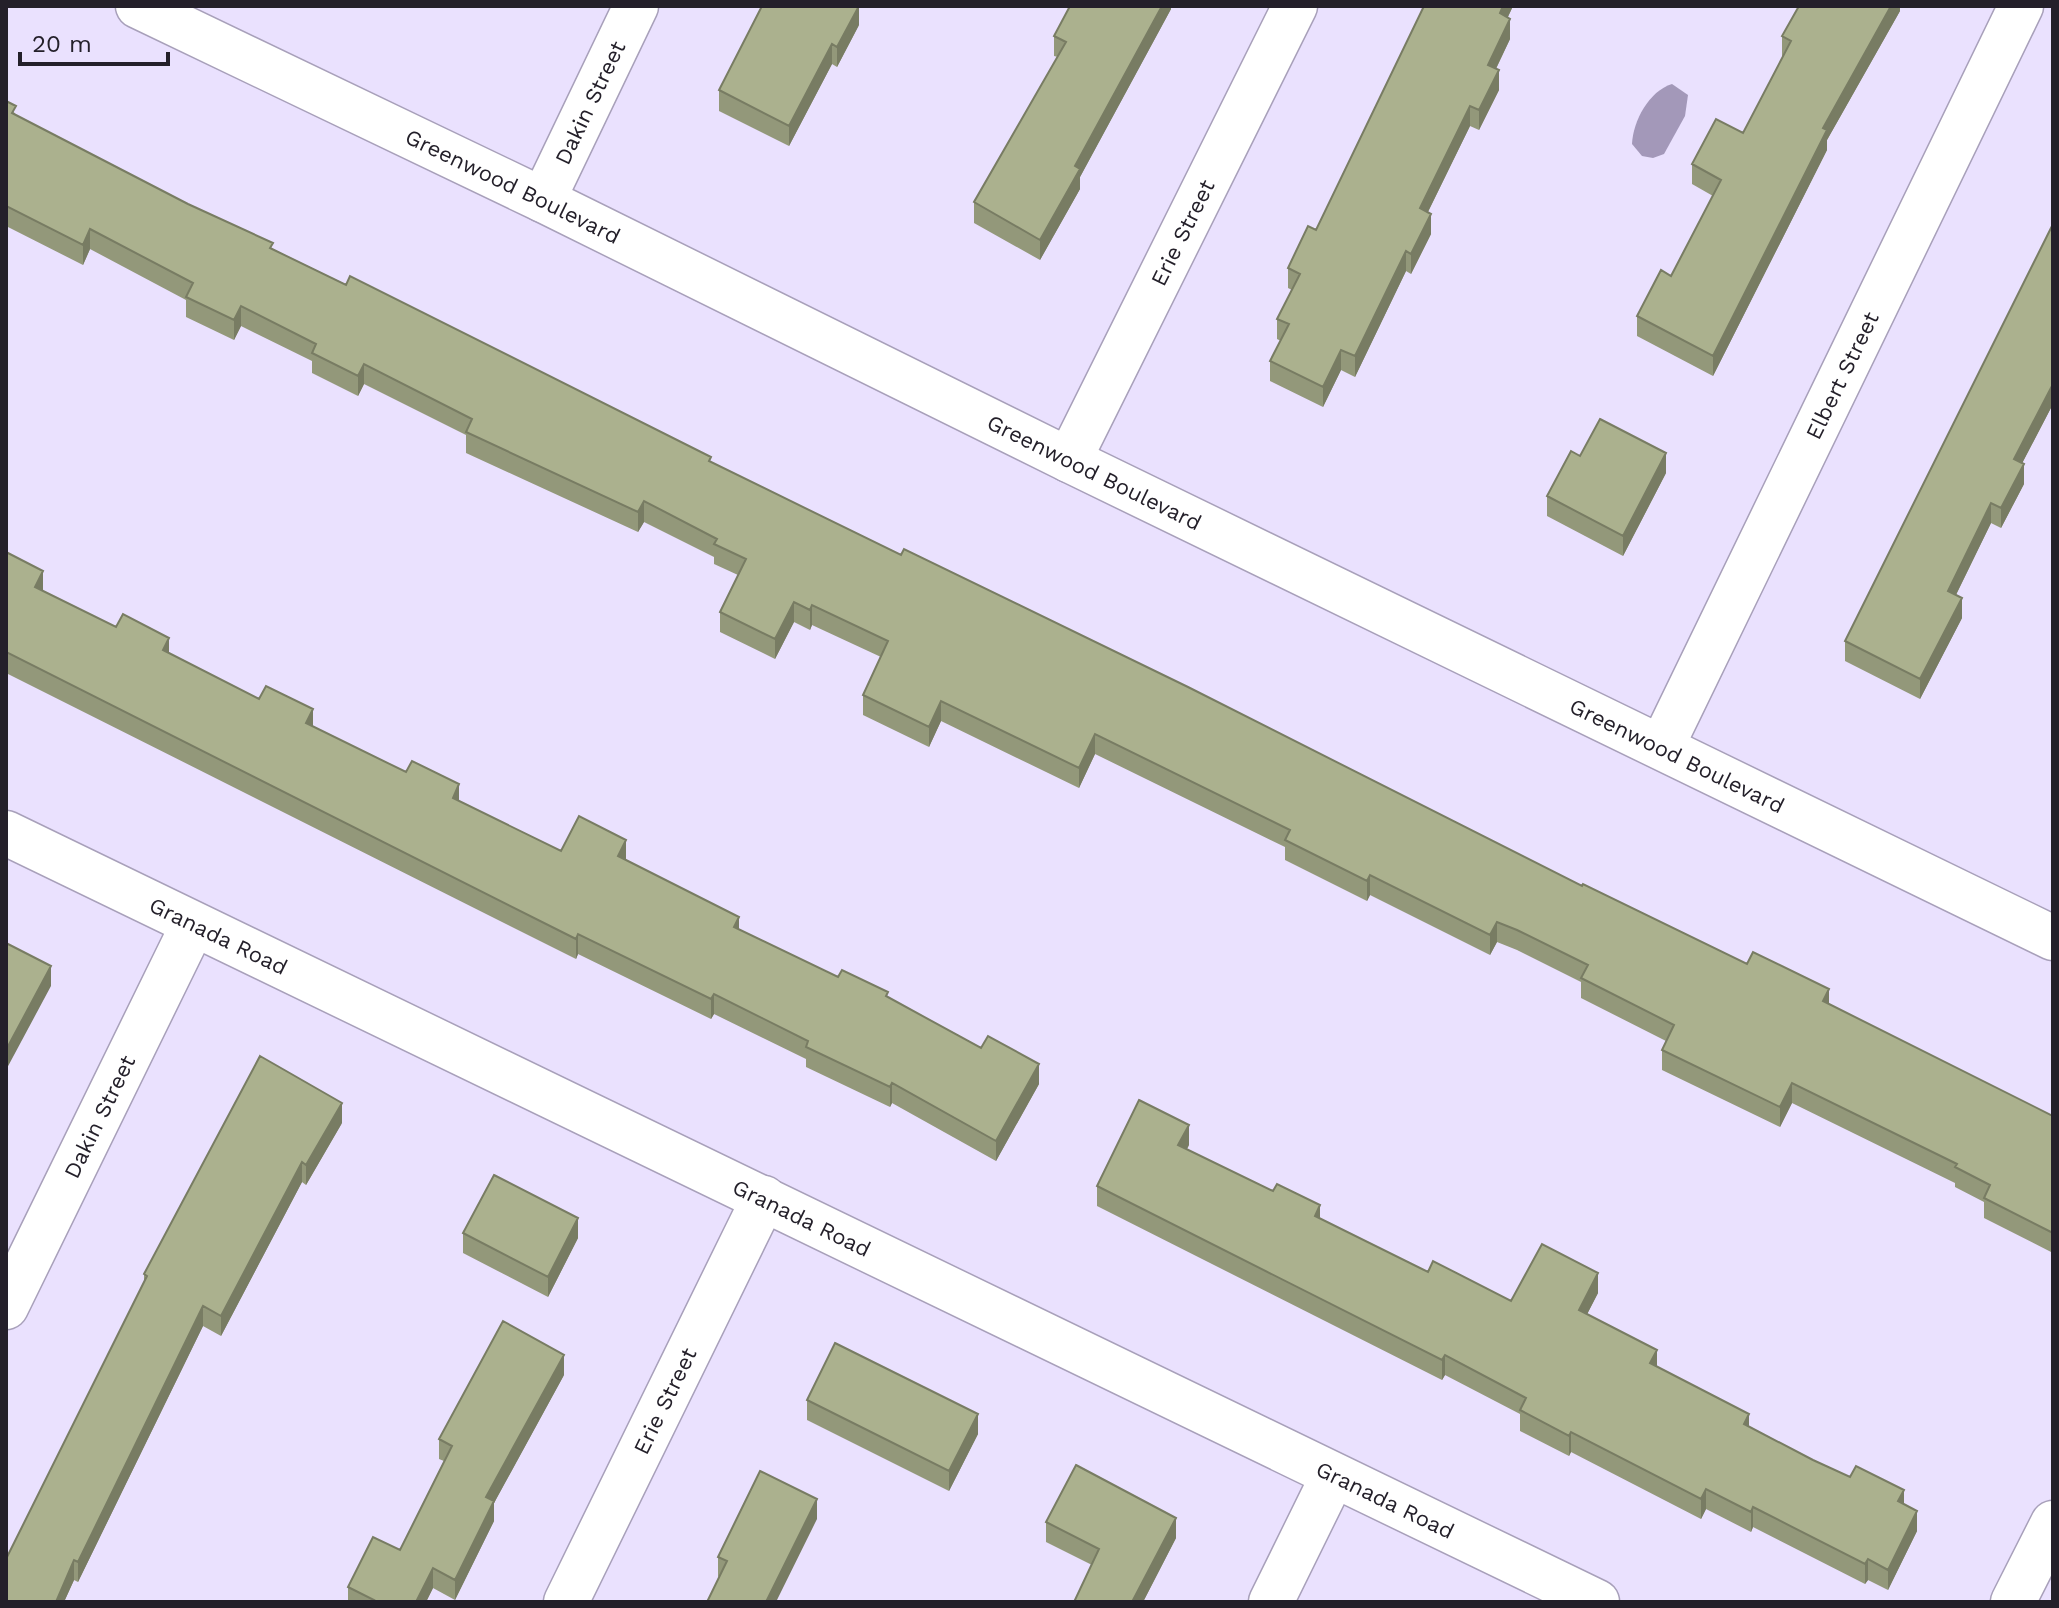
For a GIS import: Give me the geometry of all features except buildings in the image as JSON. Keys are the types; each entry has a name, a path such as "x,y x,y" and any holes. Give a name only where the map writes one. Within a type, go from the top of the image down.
{"street":[{"name":"Greenwood Boulevard","path":"138,6 543,200 1069,460 2053,938"},
{"name":"Dakin Street","path":"543,200 636,6"},
{"name":"Erie Street","path":"1069,460 1295,6"},
{"name":"Elbert Street","path":"1662,746 2021,6"},
{"name":"Granada Road","path":"6,833 1597,1602"},
{"name":"Dakin Street","path":"6,1307 193,925"},
{"name":"Erie Street","path":"566,1602 764,1198"},
{"path":"1271,1602 1333,1476"},
{"path":"2013,1602 2053,1523"}],"shaded area":[{"path":"1672,84 1688,95 1685,116 1664,154 1653,158 1642,156 1632,144 1639,117 1656,93"}]}
